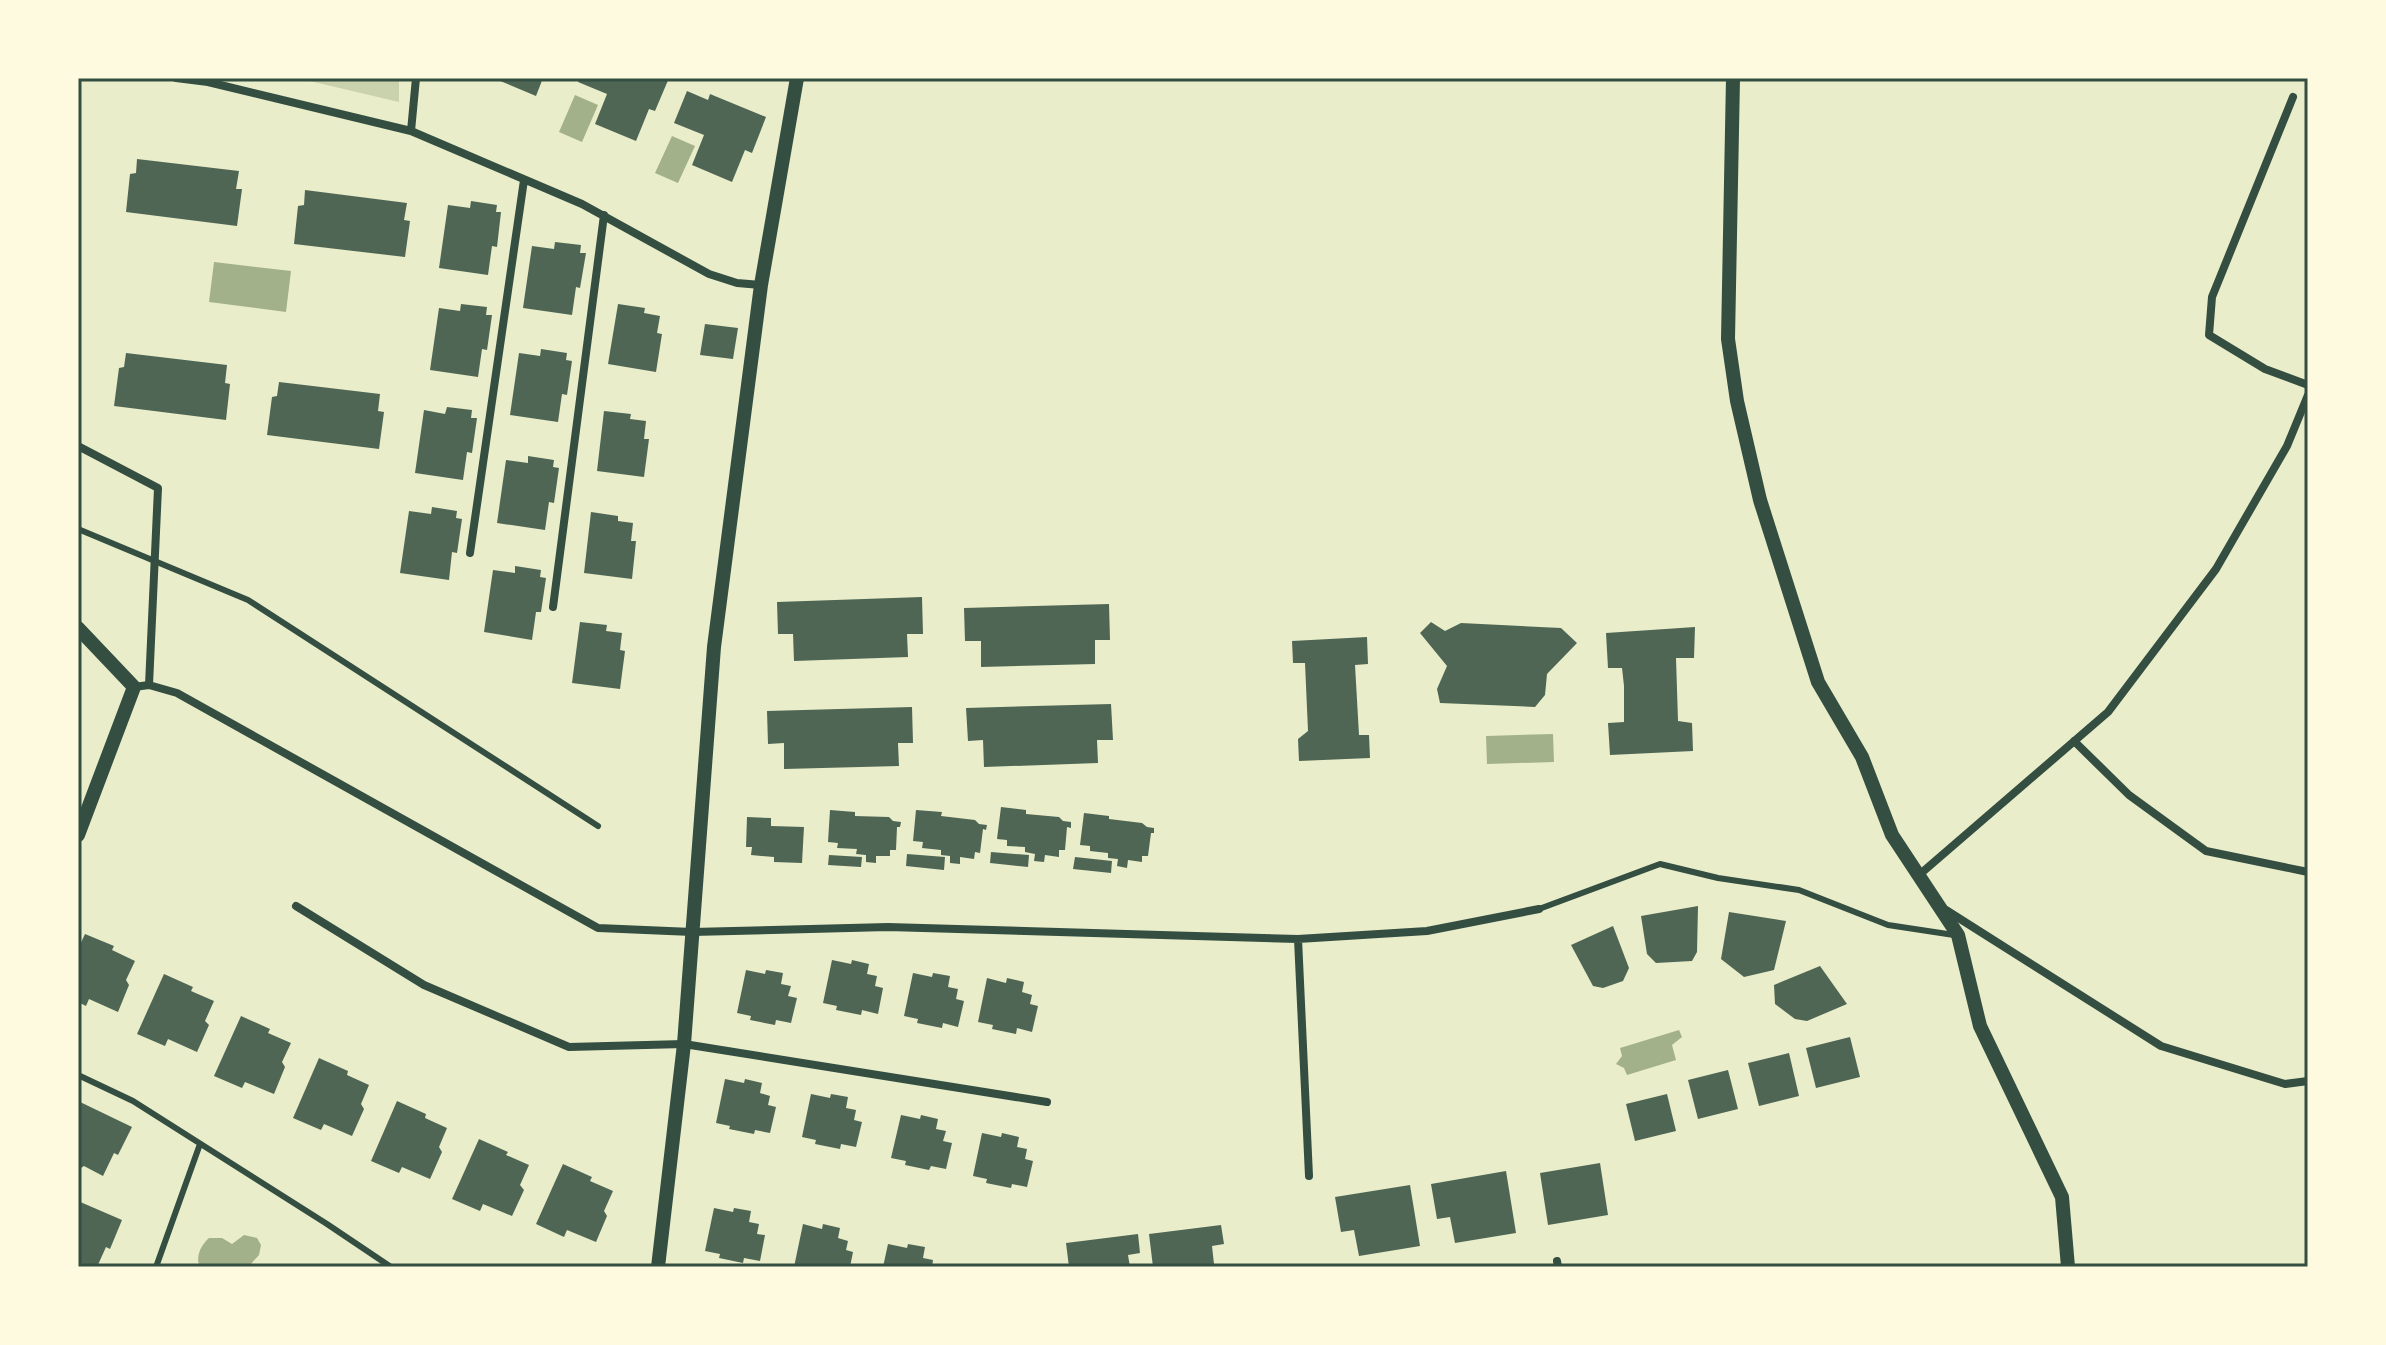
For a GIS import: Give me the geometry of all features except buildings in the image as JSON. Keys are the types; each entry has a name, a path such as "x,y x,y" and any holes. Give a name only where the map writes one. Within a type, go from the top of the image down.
{"street":[{"path":"176,78 208,82 411,131 604,215 709,274 737,283 761,285"},
{"path":"411,131 416,78"},
{"path":"658,1267 684,1044 714,647 761,285 797,78"},
{"path":"1733,78 1728,339 1740,415 1760,500 1818,682 1862,757 1892,835 1958,935 1980,1026 2062,1197 2068,1267"},
{"path":"2293,97 2212,297 2209,335 2265,369 2308,385"},
{"path":"470,553 524,180"},
{"path":"553,607 604,215"},
{"path":"1919,875 2108,712 2216,569 2287,446 2308,395"},
{"path":"78,446 158,488 155,561 142,686 78,835"},
{"path":"78,628 142,686 177,693 598,928 692,932 888,927 1298,939 1427,931 1539,909"},
{"path":"2074,741 2129,795 2206,851 2308,872"},
{"path":"1936,904 2161,1046 2285,1084 2308,1081"},
{"path":"296,906 424,985 569,1047 684,1044 1047,1102"},
{"path":"1298,939 1309,1176"}],"lane":[{"path":"78,529 248,600 598,826"},
{"path":"1539,909 1660,864 1718,878 1799,890 1888,925 1958,935"},
{"path":"78,1075 133,1101 391,1267"},
{"path":"156,1267 200,1144"}],"shaded area":[{"path":"297,78 399,78 399,102"},
{"path":"575,95 598,105 582,142 559,132"},
{"path":"672,136 695,146 678,183 655,173"},
{"path":"214,262 291,271 286,312 209,302"},
{"path":"1553,734 1554,762 1487,764 1486,736"},
{"path":"1679,1030 1682,1037 1672,1045 1676,1060 1627,1075 1624,1068 1616,1064 1622,1056 1620,1048"},
{"path":"244,1235 257,1238 261,1245 259,1255 250,1265 200,1267 200,1251 209,1238 222,1238 232,1244"}]}
